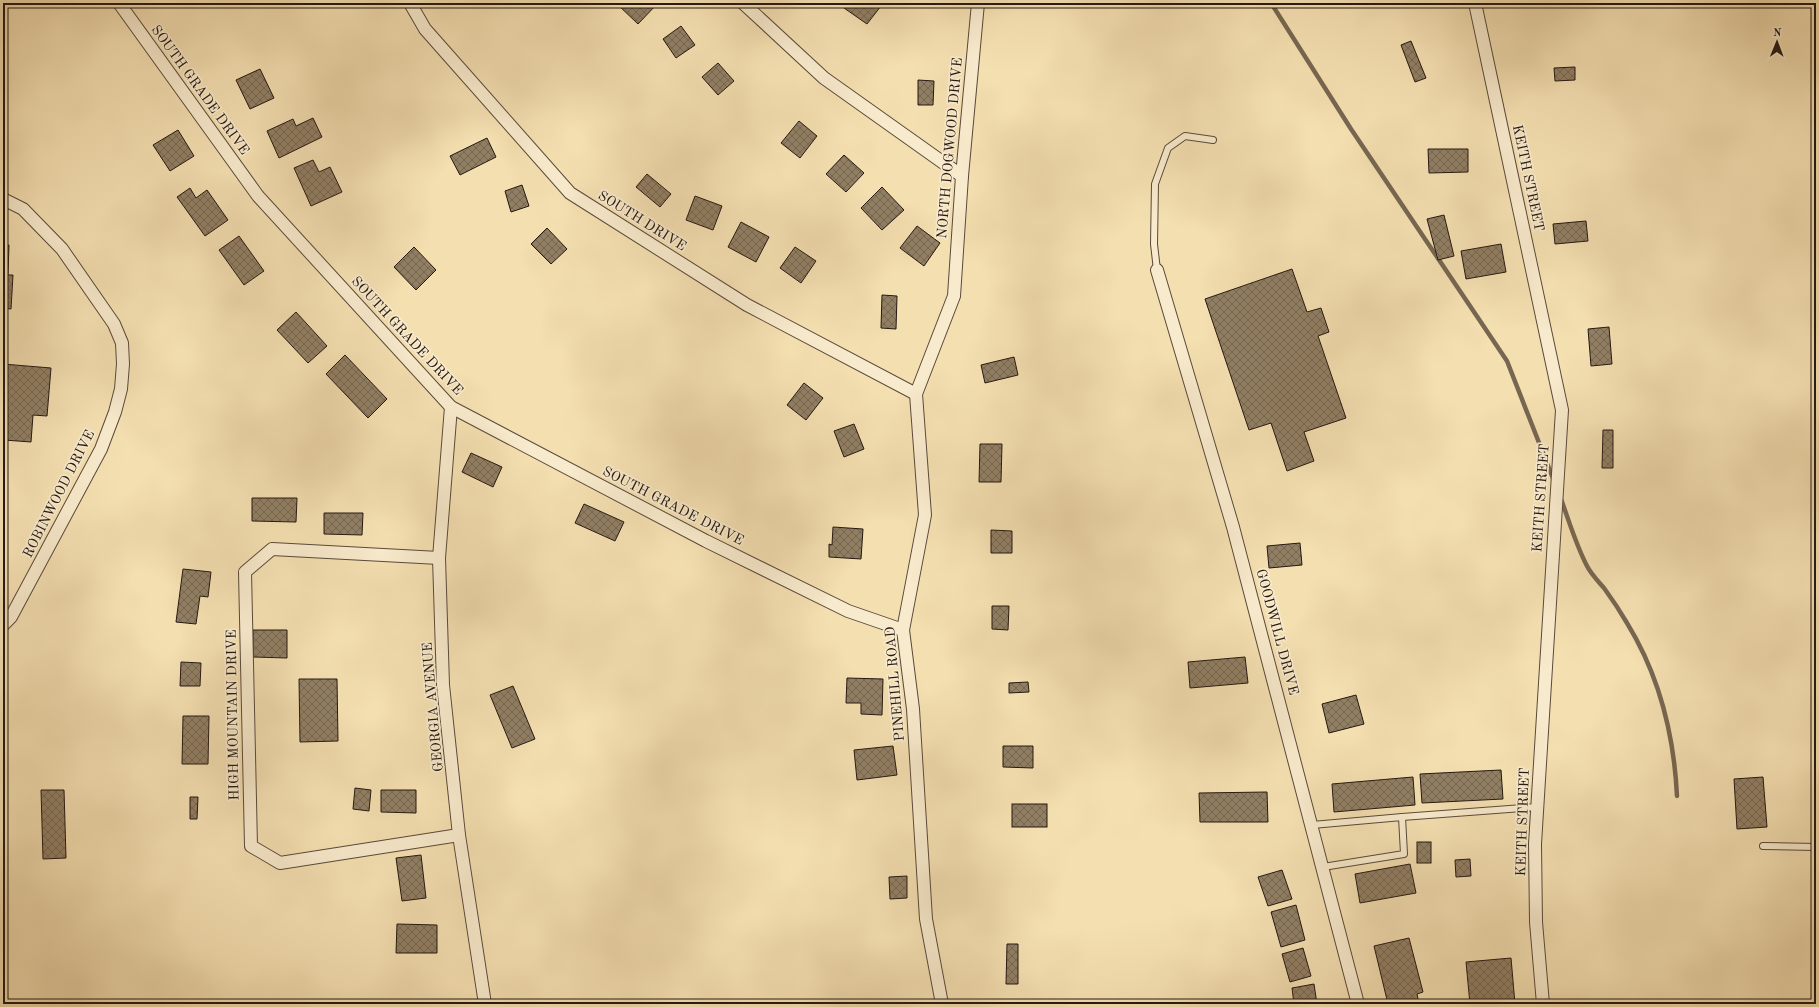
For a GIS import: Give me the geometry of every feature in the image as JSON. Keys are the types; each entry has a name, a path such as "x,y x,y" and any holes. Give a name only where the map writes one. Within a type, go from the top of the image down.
{"street":[{"name":"SOUTH GRADE DRIVE","path":"119,3 258,196 451,406 706,542 848,611 903,630"},
{"name":"SOUTH DRIVE","path":"410,3 425,29 570,193 747,305 916,394"},
{"path":"743,3 824,78 962,176"},
{"name":"NORTH DOGWOOD DRIVE","path":"954,296 962,176 978,3"},
{"name":"KEITH STREET","path":"1475,3 1562,410 1535,844 1536,922 1543,1004"},
{"name":"ROBINWOOD DRIVE","path":"3,200 23,209 62,249 114,324 122,343 124,364 121,388 115,412 101,449 11,617 3,625"},
{"name":"GOODWILL DRIVE","path":"1157,270 1233,527 1358,1004"},
{"name":"PINEHILL ROAD","path":"942,1004 926,919 913,709 903,630 925,515 916,394 954,296"},
{"name":"GEORGIA AVENUE","path":"451,406 439,558 443,685 459,835 485,1004"},
{"name":"HIGH MOUNTAIN DRIVE","path":"439,558 272,549 245,572 251,846 280,863 459,835"}],"lane":[{"path":"1157,270 1154,244 1155,184 1168,148 1185,136 1213,140"},
{"path":"1312,825 1537,807"},
{"path":"1323,867 1404,854 1402,817"},
{"path":"1763,846 1816,847"}],"building":[{"path":"616,3 658,3 638,24"},
{"path":"848,3 877,3 881,6 867,24 844,8"},
{"path":"681,26 695,45 676,58 663,39"},
{"path":"1411,41 1426,78 1415,82 1401,45"},
{"path":"718,63 734,81 718,95 702,77"},
{"path":"1575,67 1575,80 1555,81 1554,68"},
{"path":"260,69 274,98 250,109 236,80"},
{"path":"918,80 934,81 933,105 918,105"},
{"path":"313,118 322,137 279,158 267,131 293,119 296,126"},
{"path":"799,121 817,136 800,158 781,143"},
{"path":"178,130 194,156 170,171 153,145"},
{"path":"487,138 496,157 460,175 450,156"},
{"path":"1428,149 1468,149 1468,172 1429,173"},
{"path":"844,155 864,173 846,192 826,174"},
{"path":"313,160 319,172 330,167 342,192 311,206 294,168"},
{"path":"647,174 671,194 660,207 636,187"},
{"path":"522,185 529,206 511,212 505,191"},
{"path":"882,187 904,210 882,230 861,208"},
{"path":"190,188 196,198 207,190 228,220 205,236 177,197"},
{"path":"695,196 722,206 713,230 686,220"},
{"path":"1444,215 1454,256 1438,260 1427,219"},
{"path":"1586,221 1588,241 1555,244 1553,224"},
{"path":"741,222 769,237 756,262 728,247"},
{"path":"917,226 940,243 924,266 900,248"},
{"path":"547,228 567,249 551,264 531,244"},
{"path":"239,236 264,271 244,285 219,250"},
{"path":"1501,244 1506,272 1466,279 1461,251"},
{"path":"3,245 9,245 8,275 13,275 11,309 3,308"},
{"path":"414,247 436,270 416,290 394,267"},
{"path":"795,247 816,261 801,283 780,268"},
{"path":"1292,269 1307,312 1321,308 1329,332 1318,336 1346,418 1304,432 1314,461 1287,471 1271,423 1249,430 1205,299"},
{"path":"882,295 897,296 896,329 881,328"},
{"path":"296,312 327,346 308,363 277,330"},
{"path":"1609,327 1612,364 1591,366 1588,329"},
{"path":"345,355 387,399 368,418 326,374"},
{"path":"1014,357 1018,375 985,383 981,365"},
{"path":"3,364 51,368 47,416 33,415 31,442 4,440 6,412 3,412"},
{"path":"804,383 823,398 806,420 787,405"},
{"path":"854,424 864,449 844,457 834,431"},
{"path":"1603,430 1613,430 1613,468 1602,468"},
{"path":"980,444 1002,444 1001,482 979,482"},
{"path":"471,453 502,467 493,487 462,472"},
{"path":"252,498 297,498 296,522 252,521"},
{"path":"584,504 624,522 615,541 575,523"},
{"path":"324,513 363,513 362,535 324,534"},
{"path":"833,527 863,529 861,559 829,557 829,544 832,545"},
{"path":"991,530 1012,531 1012,553 991,553"},
{"path":"1300,543 1302,565 1269,568 1267,546"},
{"path":"183,569 211,572 208,597 200,596 196,624 176,622"},
{"path":"992,606 1009,606 1008,630 992,629"},
{"path":"253,630 287,630 287,658 253,657"},
{"path":"1245,657 1248,683 1190,688 1188,662"},
{"path":"181,662 201,663 200,686 180,686"},
{"path":"847,678 883,679 882,715 861,714 861,703 846,703"},
{"path":"299,679 337,679 338,741 300,742"},
{"path":"1028,682 1029,692 1009,693 1009,683"},
{"path":"513,686 535,739 512,748 490,695"},
{"path":"1356,695 1364,724 1329,733 1322,704"},
{"path":"183,716 209,716 208,764 182,764"},
{"path":"893,746 897,775 857,780 854,750"},
{"path":"1003,746 1033,746 1033,768 1003,767"},
{"path":"1501,770 1503,799 1422,803 1420,774"},
{"path":"1413,777 1415,805 1334,812 1332,784"},
{"path":"1763,777 1767,827 1737,829 1734,779"},
{"path":"355,788 371,790 369,811 353,809"},
{"path":"41,790 64,790 66,858 43,859"},
{"path":"381,790 416,790 416,813 381,812"},
{"path":"1267,792 1268,822 1200,822 1199,793"},
{"path":"190,797 198,797 197,819 190,819"},
{"path":"1012,804 1047,804 1047,827 1012,827"},
{"path":"1417,842 1431,842 1431,863 1417,863"},
{"path":"421,855 426,898 402,901 396,858"},
{"path":"1470,859 1471,876 1456,877 1455,860"},
{"path":"1410,864 1416,893 1360,903 1355,874"},
{"path":"1282,870 1292,899 1268,906 1258,877"},
{"path":"907,876 907,898 890,899 889,877"},
{"path":"1296,905 1305,940 1281,947 1271,912"},
{"path":"397,924 437,925 437,953 396,953"},
{"path":"1409,938 1423,992 1417,994 1419,1004 1388,1004 1374,946"},
{"path":"1007,944 1018,944 1018,984 1006,984"},
{"path":"1303,948 1311,976 1290,982 1282,954"},
{"path":"1511,958 1515,1004 1470,1004 1466,962"},
{"path":"1314,984 1317,1004 1294,1004 1292,988"}],"waterway":[{"path":"1271,3 1351,129 1507,361 1554,481"},
{"path":"1561,499 1576,541 1587,566 1622,614 1648,663 1663,706 1668,728 1677,796"}]}
